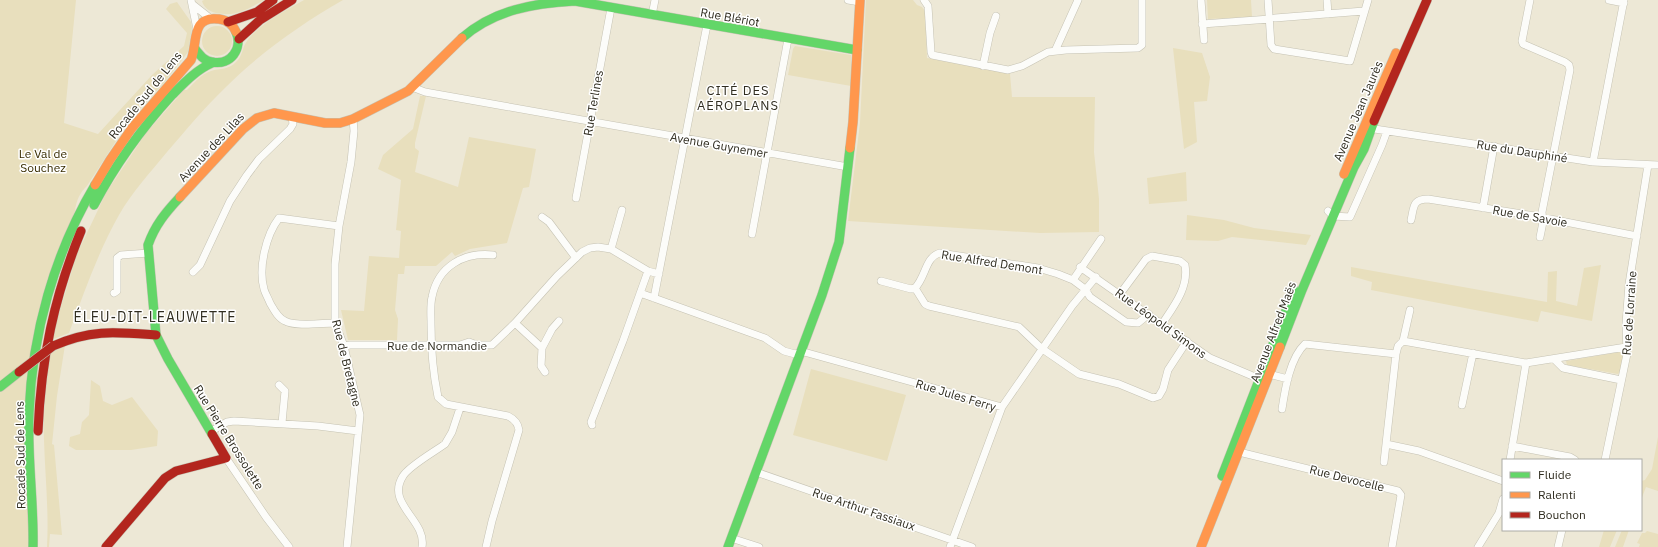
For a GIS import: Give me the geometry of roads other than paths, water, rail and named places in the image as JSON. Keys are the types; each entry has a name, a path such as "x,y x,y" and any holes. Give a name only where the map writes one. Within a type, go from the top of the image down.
{"main road":[{"path":"228,22 257,12 273,0"},
{"path":"239,39 260,20 292,0"},
{"name":"Avenue Jean Jaurès","path":"1368,127 1419,0"},
{"name":"Avenue Jean Jaurès","path":"1368,127 1427,0"},
{"name":"Rue Blériot","path":"412,87 466,35 480,26 510,10 530,4 547,2 575,1 857,50"},
{"path":"730,543 822,296 838,242 853,122 860,1"},
{"path":"217,18 228,22 233,26 239,39 238,48 231,58 220,63 204,61 195,49 194,39 197,29 205,21 211,19 217,18"},
{"name":"Rocade Sud de Lens","path":"33,547 34,527 29,414 37,340 49,290 72,230 114,153 145,111 184,70 194,54 195,49"},
{"name":"Rocade Sud de Lens","path":"42,547 38,440 41,378 52,314 68,262 101,191 130,147 167,101 192,76 204,66 212,63"},
{"name":"Avenue des Lilas","path":"154,319 148,253 148,245 152,231 161,218 254,119 264,114 274,113 292,117 340,123 353,119 394,100 412,87"},
{"name":"Avenue Alfred Maës","path":"1201,547 1239,452 1265,376 1319,232 1364,149 1368,127"},
{"name":"Avenue Alfred Maës","path":"1194,547 1302,290 1330,214"},
{"path":"139,333 148,328 154,319"},
{"name":"Rue Pierre Brossolette","path":"154,319 156,335 168,359 226,458"},
{"path":"0,387 53,346 70,338 90,332 118,331 156,335"},
{"path":"106,547 165,478 176,471 226,458"}],"street":[{"path":"652,15 655,0"},
{"path":"848,0 860,1"},
{"path":"924,0 928,6 932,55 983,66 1012,70 1040,55 1055,51 1141,47 1142,0"},
{"path":"1055,51 1078,0"},
{"path":"1201,0 1204,40"},
{"path":"1268,0 1272,18 1271,44 1274,49 1350,61 1368,0"},
{"path":"1327,0 1328,14"},
{"path":"1530,0 1522,41 1523,44 1569,65 1570,70 1553,155 1540,237"},
{"path":"1593,162 1624,2 1609,0"},
{"path":"192,2 211,19"},
{"path":"192,2 197,29"},
{"name":"Rue Terlines","path":"576,198 611,8"},
{"path":"1202,24 1364,12"},
{"path":"983,66 990,33 996,16"},
{"path":"654,298 707,25"},
{"path":"752,234 788,39"},
{"path":"1060,41 1066,50"},
{"name":"Avenue Guynemer","path":"412,87 425,92 848,167"},
{"path":"193,272 200,265 230,201 259,159 290,129 292,117"},
{"name":"Rue de Bretagne","path":"347,547 360,415 344,346 335,323 335,264 339,226 351,162 354,131 353,119"},
{"name":"Rue du Dauphiné","path":"1368,127 1593,162 1658,165"},
{"path":"1330,214 1350,217 1387,131"},
{"path":"1483,208 1494,146"},
{"name":"Rue de Lorraine","path":"1606,459 1627,354 1626,324 1629,284 1648,164"},
{"name":"Rue de Savoie","path":"1411,220 1416,202 1422,199 1542,217 1637,236"},
{"path":"622,210 611,249 648,271 659,274"},
{"path":"542,217 549,222 576,258"},
{"path":"335,323 295,324 286,322 274,311 264,289 262,270 264,252 275,223 279,218 339,226"},
{"path":"1072,280 1101,239"},
{"name":"Rue de Normandie","path":"344,346 460,345 469,342 477,345 492,345 515,323 582,252 590,248 598,247 611,249"},
{"name":"Rue Alfred Demont","path":"916,288 920,283 929,261 933,255 940,252 1038,268 1058,274 1072,280 1085,289 1090,297 1126,322 1138,323 1149,314"},
{"path":"114,293 117,291 117,258 121,255 148,253"},
{"path":"486,547 517,436 518,425 514,419 508,416 460,408 446,404 438,397 431,345 432,298 436,284 444,272 453,264 472,255 494,255"},
{"path":"1120,294 1146,259 1152,256 1180,261 1185,265 1186,273 1183,287 1177,302 1162,324"},
{"name":"Rue Léopold Simons","path":"1080,267 1210,358 1255,377 1265,376 1288,379"},
{"path":"592,425 591,422 623,341 648,271"},
{"path":"1002,407 1041,348 1085,289 1096,277"},
{"path":"881,281 911,289 916,288 925,304 929,306 1019,327 1041,348 1080,374 1119,384 1153,398 1159,396 1163,389 1168,370 1187,341"},
{"name":"Rue Jules Ferry","path":"640,293 765,338 784,351 795,354 804,352 1002,407 950,547"},
{"path":"1384,462 1396,354 1398,346 1403,341 1410,310"},
{"path":"545,372 542,366 542,348 552,329 559,321"},
{"path":"515,323 542,348"},
{"path":"1403,341 1526,363 1626,347"},
{"path":"1282,409 1288,379 1300,348 1305,344 1396,354"},
{"path":"1462,405 1473,353"},
{"path":"1554,358 1563,368 1621,380"},
{"path":"1510,459 1526,363"},
{"path":"278,385 285,391 282,423"},
{"path":"422,547 423,541 421,532 400,501 398,493 400,483 408,470 445,444 449,439 460,408"},
{"path":"210,432 227,422 234,421 282,423 358,431"},
{"path":"1386,444 1419,451 1502,481"},
{"path":"1512,446 1570,457 1573,459"},
{"name":"Rue Devocelle","path":"1239,452 1398,491 1401,495 1392,547"},
{"name":"Rue Pierre Brossolette","path":"226,458 262,512 289,547"},
{"name":"Rue Arthur Fassiaux","path":"756,472 953,539 972,547"},
{"path":"1478,547 1499,513 1502,502"},
{"path":"1558,547 1562,531"},
{"path":"730,543 759,547"}],"district":[{"name":"CITÉ DES AÉROPLANS","path":"738,98"},
{"name":"ÉLEU-DIT-LEAUWETTE","path":"155,317"}],"park label":[{"name":"Le Val de Souchez","path":"43,160"}]}
